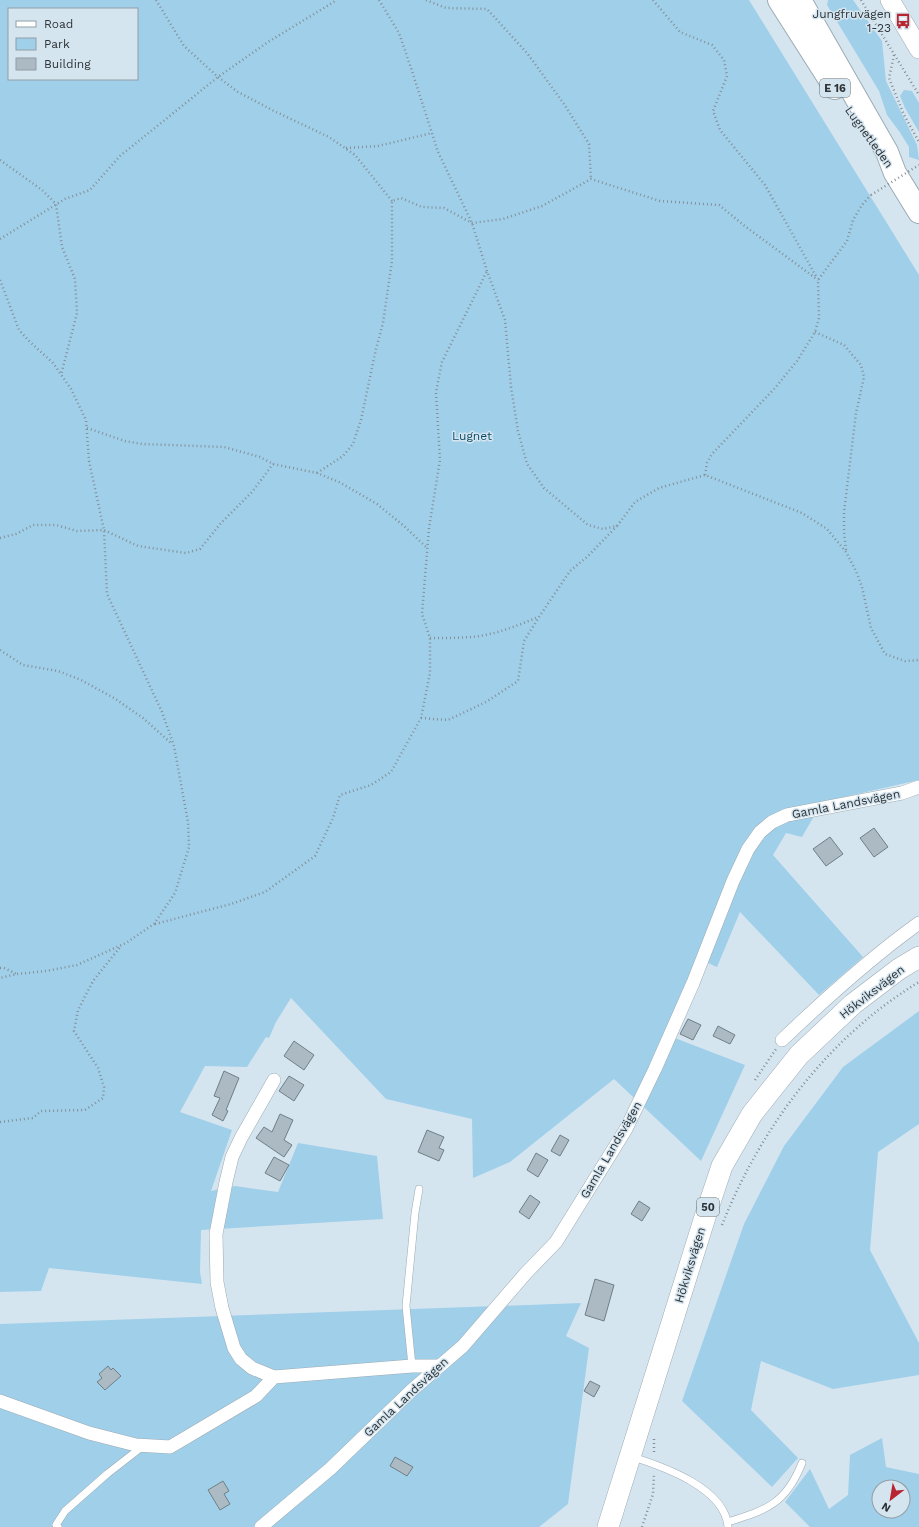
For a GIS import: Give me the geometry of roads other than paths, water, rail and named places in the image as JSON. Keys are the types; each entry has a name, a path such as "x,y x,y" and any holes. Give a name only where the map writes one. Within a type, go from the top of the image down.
{"highway":[{"name":"Lugnetleden","path":"779,0 804,42 881,158 896,173"},
{"name":"Lugnetleden","path":"800,0 887,152 896,173 919,212"}],"main road":[{"name":"Hökviksvägen","path":"608,1527 702,1225 722,1166 752,1114 798,1055 853,1004 898,969 919,957"}],"street":[{"path":"890,0 919,49"},
{"name":"Gamla Landsvägen","path":"261,1527 330,1469 438,1366 463,1346 526,1273 556,1242 622,1136 656,1069 693,983 733,881 748,849 760,832 772,822 787,815 902,793 919,787"},
{"path":"782,1040 854,973 919,923"},
{"path":"274,1080 232,1157 216,1234 217,1282 222,1308 234,1348 241,1359 252,1368 274,1377 412,1366 438,1366"},
{"path":"0,1401 89,1433 136,1445 170,1447 256,1396 274,1377"}],"lane":[{"path":"412,1366 406,1306 415,1213 420,1189"},
{"path":"58,1527 56,1525 65,1510 143,1445"},
{"path":"630,1456 655,1464 695,1484 712,1495 722,1508 728,1524 757,1513 774,1503 787,1490 802,1463"}],"place":[{"name":"Jungfruvägen 1-23","path":"903,21"}],"park label":[{"name":"Lugnet","path":"472,436"}]}
